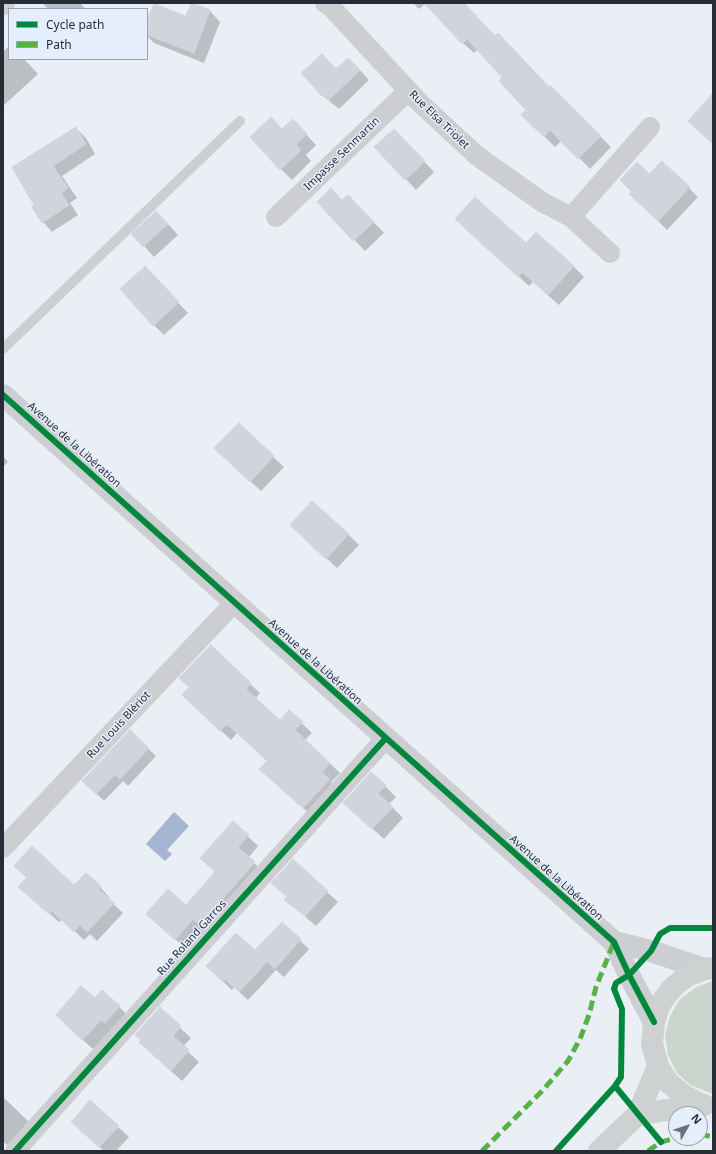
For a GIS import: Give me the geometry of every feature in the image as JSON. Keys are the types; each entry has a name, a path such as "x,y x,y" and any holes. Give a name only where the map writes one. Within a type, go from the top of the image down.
{"main road":[{"path":"706,1105 683,1095 668,1082 658,1066 652,1044 654,1022 660,1004 672,988 687,976 709,969"},
{"path":"599,1151 638,1114 658,1066"},
{"path":"638,1114 706,1105"}],"street":[{"name":"Rue Elsa Triolet","path":"325,3 331,7 408,91 476,155 542,202 572,217 610,253"},
{"name":"Impasse Senmartin","path":"276,217 408,91"},
{"path":"572,217 650,127"},
{"name":"Avenue de la Libération","path":"3,395 235,602 385,739 614,942"},
{"name":"Rue Louis Blériot","path":"3,848 235,602"},
{"name":"Rue Roland Garros","path":"14,1151 385,739"},
{"path":"614,942 652,951 709,969"},
{"path":"614,942 629,975 654,1022"}],"lane":[{"path":"3,349 240,120"}],"shaded area":[{"path":"713,981 713,1094 690,1085 677,1073 668,1055 665,1035 670,1016 680,999 696,987"}],"water":[{"path":"174,812 189,826 167,850 172,854 165,861 146,844"}],"building":[{"path":"191,3 210,10 194,53 148,35 148,19 154,4 186,16"},
{"path":"424,3 464,3 495,36 498,33 550,88 551,86 601,136 578,159 550,130 544,137 521,115 526,110 499,81 502,77 467,39 462,44"},
{"path":"322,54 336,69 348,58 360,70 329,100 325,96 322,96 301,73"},
{"path":"713,93 713,144 688,121"},
{"path":"271,117 282,129 293,119 307,134 296,144 301,150 280,170 250,137"},
{"path":"76,127 86,144 53,166 68,188 61,193 69,205 42,223 32,207 34,205 12,167"},
{"path":"394,129 425,161 405,180 374,147"},
{"path":"662,161 690,187 658,221 629,194 632,192 620,180 637,162 649,174"},
{"path":"331,188 342,200 348,195 374,222 353,241 317,202"},
{"path":"475,197 526,243 536,232 574,266 548,295 522,272 518,277 455,219"},
{"path":"156,211 168,224 143,247 131,234"},
{"path":"145,266 179,302 153,326 120,289"},
{"path":"239,423 274,456 250,482 214,448"},
{"path":"312,501 349,534 326,559 290,525"},
{"path":"211,645 251,683 246,689 280,720 289,710 303,722 295,730 330,763 322,772 330,779 303,808 259,769 267,761 248,743 227,724 220,731 182,695 189,687 179,678"},
{"path":"130,730 149,748 120,779 115,775 96,794 82,781"},
{"path":"371,772 386,785 378,794 393,807 372,829 343,803"},
{"path":"233,821 249,835 238,847 255,862 200,925 193,919 175,940 146,914 168,889 186,905 215,872 200,858"},
{"path":"32,846 74,885 86,873 101,886 98,889 114,903 87,932 80,925 74,932 52,911 49,914 18,887 27,877 14,866"},
{"path":"293,859 328,891 305,916 284,900 287,897 271,883"},
{"path":"282,922 301,939 275,969 267,962 239,992 225,979 223,982 206,966 236,933 255,950"},
{"path":"81,986 95,998 102,990 120,1006 105,1023 101,1020 82,1040 56,1015"},
{"path":"160,1007 181,1026 173,1036 189,1050 171,1071 139,1042 141,1040 135,1035"},
{"path":"90,1100 119,1126 99,1147 71,1122"}],"marked path":[{"path":"482,1151 542,1091 568,1061 580,1039 589,1015 596,987 614,942"},
{"path":"708,1136 713,1137"},
{"path":"648,1151 661,1142 668,1140"}],"cycle path":[{"path":"3,395 614,942 629,975 654,1022"},
{"path":"15,1151 385,739"},
{"path":"556,1151 615,1086 621,1077 622,1009 614,989 616,983 629,975 651,951 660,934 670,928 713,928"},
{"path":"615,1086 661,1142"}]}
